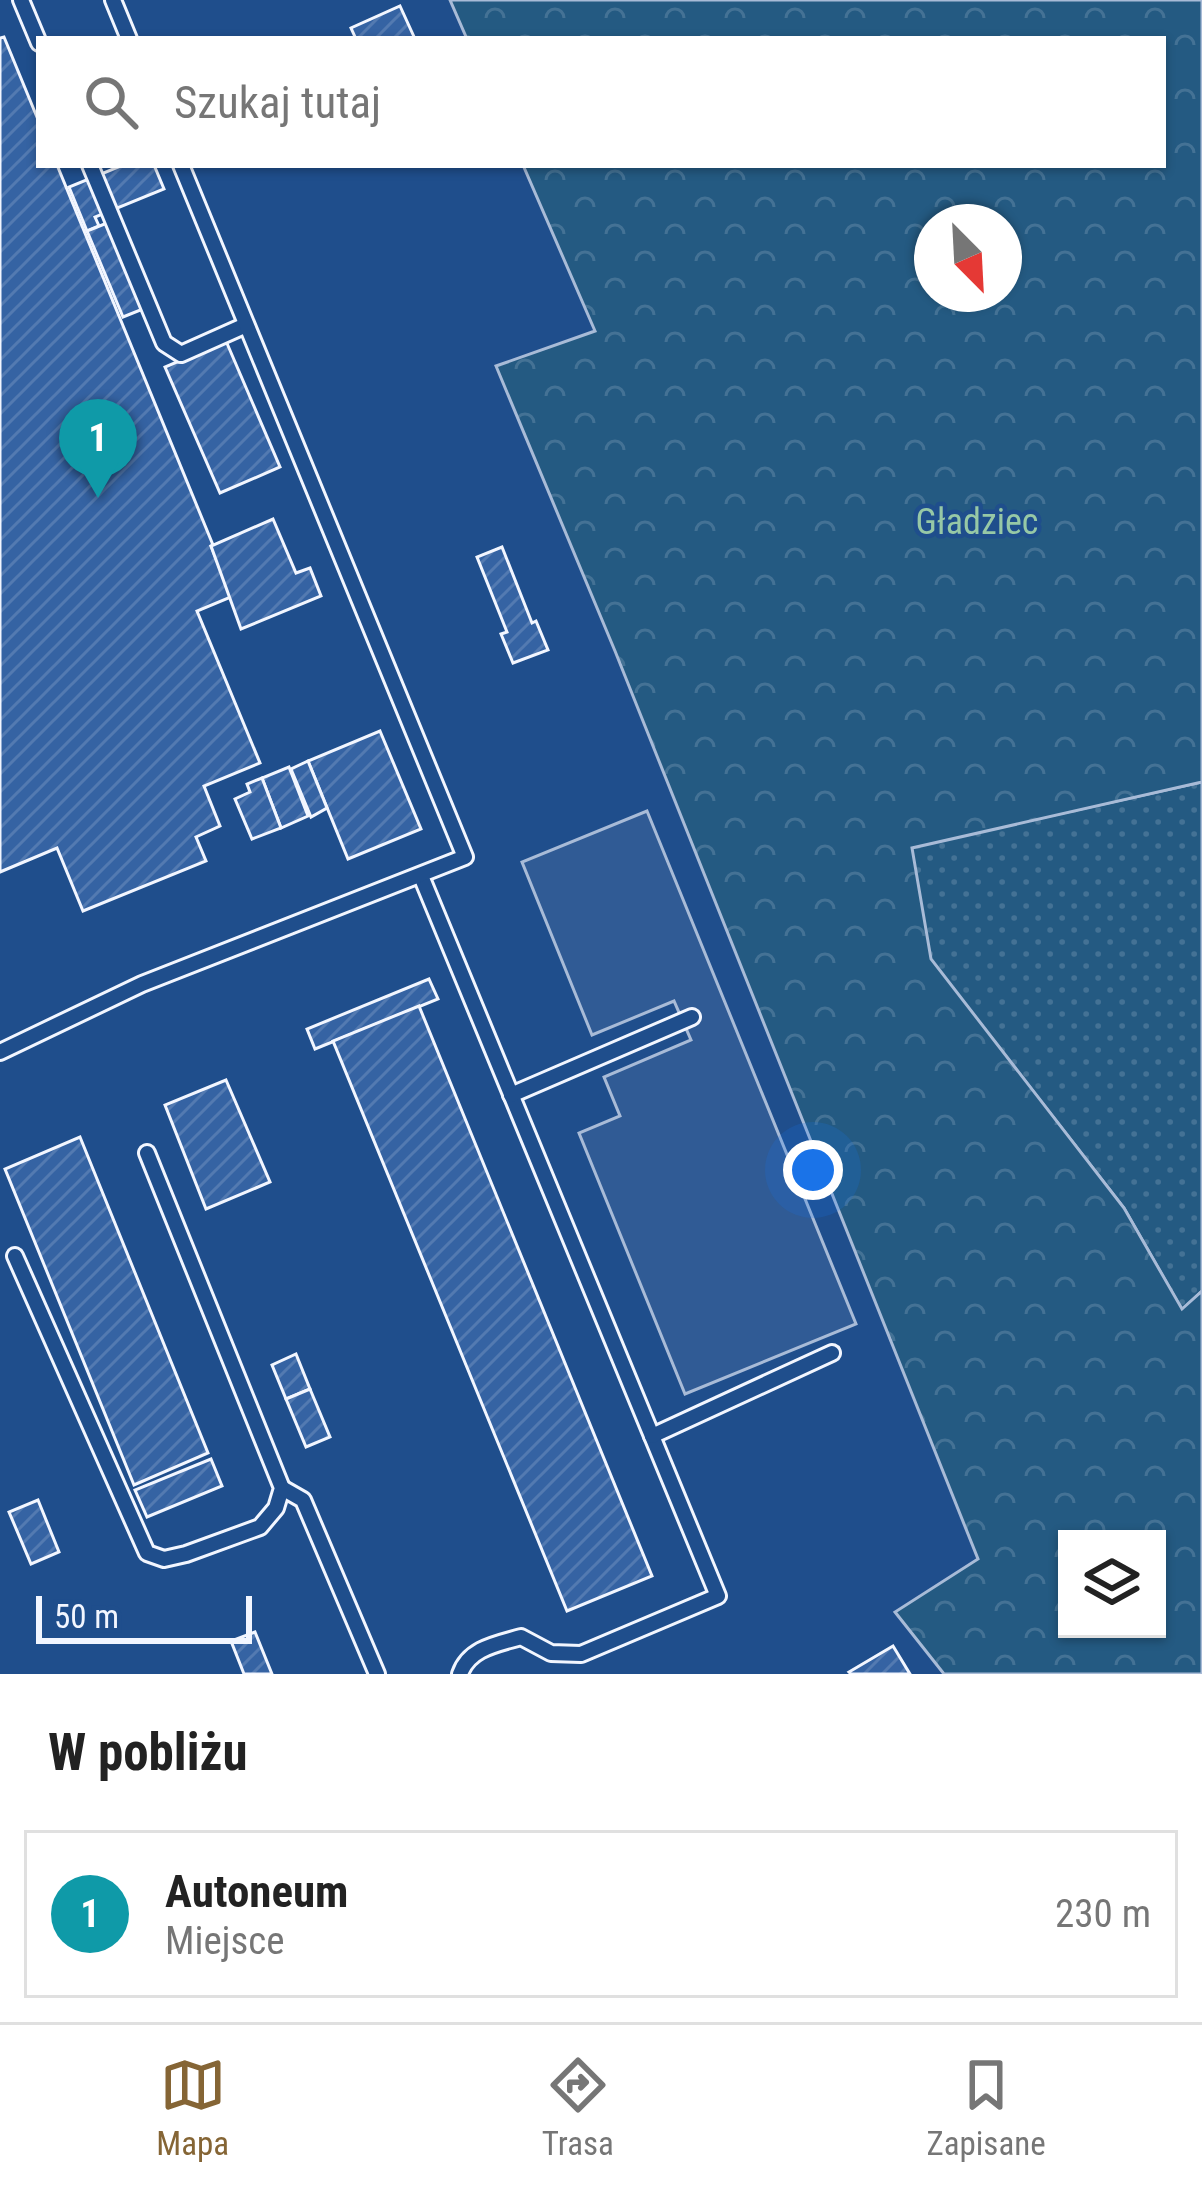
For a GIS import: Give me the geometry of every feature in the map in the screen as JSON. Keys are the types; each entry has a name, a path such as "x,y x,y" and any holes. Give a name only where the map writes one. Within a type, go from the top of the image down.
{"lane":[{"path":"21,0 36,36"},
{"path":"113,0 128,36"},
{"path":"91,168 164,343 181,354 246,325"},
{"path":"0,1052 142,984 465,857 182,168"},
{"path":"421,876 718,1596 581,1654 550,1653 521,1637 483,1648 464,1663 460,1674"},
{"path":"511,1095 692,1017"},
{"path":"147,1153 282,1488 303,1500 377,1674"},
{"path":"15,1256 147,1553 164,1559 186,1554 260,1527 275,1508 282,1488"},
{"path":"652,1436 832,1353"}],"green space":[{"name":"Gładziec","path":"450,0 1202,0 1202,782 912,848 931,959 1124,1208 1182,1309 1202,1291 1202,1674 944,1674 895,1612 978,1559 496,366 595,331 524,168 1166,168 1166,36 466,36"},
{"path":"1202,782 1202,1291 1182,1310 1124,1208 930,959 911,847"}],"shaded area":[{"path":"647,811 856,1324 685,1394 579,1133 620,1116 604,1077 691,1040 674,1001 592,1035 522,862"}],"building":[{"path":"400,6 414,36 355,36 351,28"},
{"path":"4,37 36,115 36,168 58,168 213,545 231,597 197,611 260,763 204,786 220,826 196,837 206,861 83,911 57,848 0,872 0,38"},
{"path":"116,168 155,168 164,189 95,217 99,226 87,231 69,187"},
{"path":"112,221 153,305 123,317 87,231"},
{"path":"226,341 280,467 220,493 165,367"},
{"path":"273,519 296,573 310,568 321,596 241,629 211,546"},
{"path":"502,547 548,650 513,663 501,634 507,632 477,557"},
{"path":"380,731 421,829 348,859 308,761"},
{"path":"308,761 327,808 311,817 291,769"},
{"path":"289,767 308,816 281,828 262,778"},
{"path":"262,778 281,828 252,839 235,799 250,792 247,784"},
{"path":"429,979 438,999 315,1049 307,1029"},
{"path":"419,1006 652,1576 567,1611 333,1041"},
{"path":"226,1080 270,1182 206,1209 165,1105"},
{"path":"80,1137 208,1453 134,1485 5,1169"},
{"path":"296,1354 310,1389 286,1399 272,1365"},
{"path":"310,1389 330,1437 306,1447 286,1399"},
{"path":"211,1459 222,1486 147,1517 135,1490"},
{"path":"38,1500 59,1552 31,1564 9,1512"},
{"path":"255,1632 272,1674 244,1674 231,1641"},
{"path":"893,1646 910,1674 849,1672"}],"place":[{"name":"Autoneum","path":"98,498"}]}
